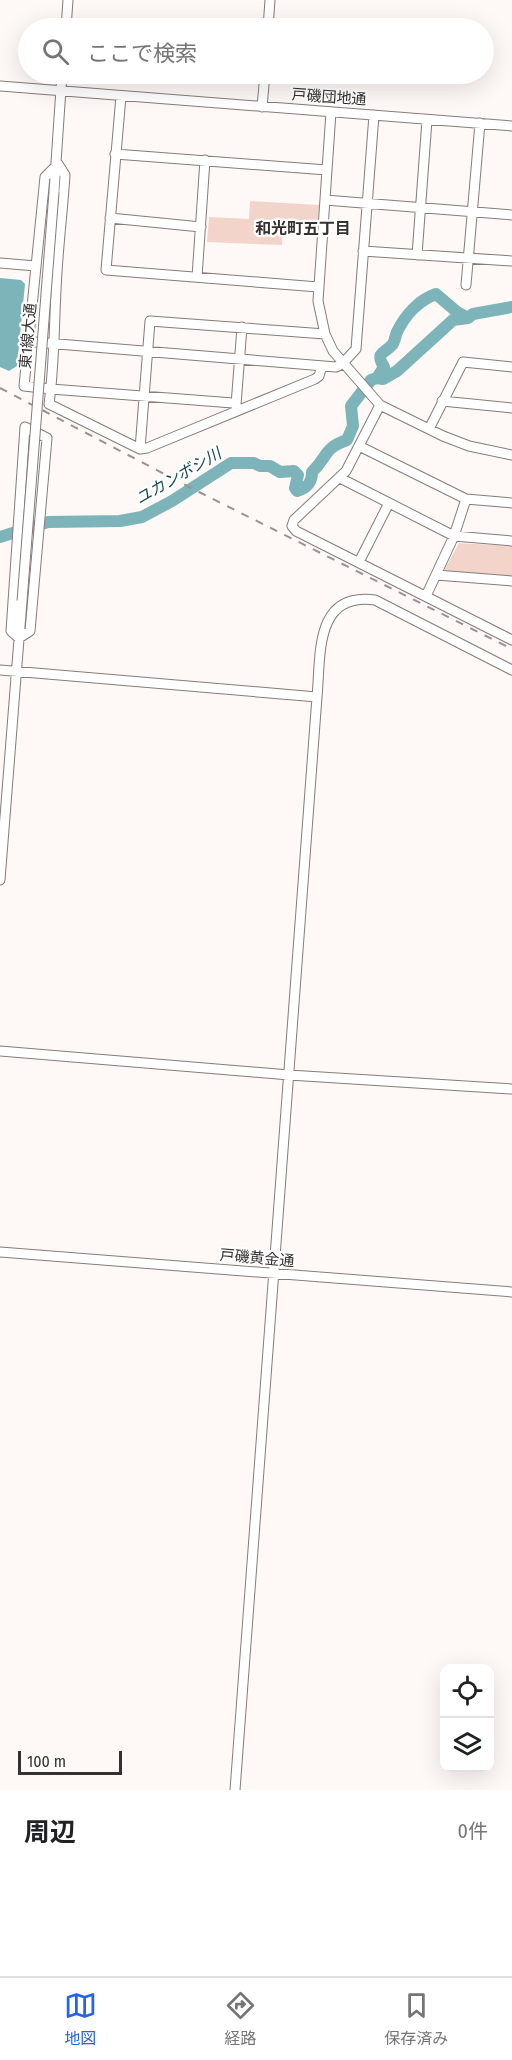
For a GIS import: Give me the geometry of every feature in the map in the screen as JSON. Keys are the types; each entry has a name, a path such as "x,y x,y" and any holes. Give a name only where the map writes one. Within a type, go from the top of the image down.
{"street":[{"path":"67,18 68,0"},
{"path":"269,18 270,0"},
{"name":"東1線大通","path":"0,880 58,164 61,84"},
{"path":"262,106 264,84"},
{"name":"戸磯団地通","path":"0,86 512,126"},
{"path":"121,96 106,270 318,287"},
{"path":"331,112 318,287 320,316 333,351 380,405 429,429 478,449 512,454"},
{"path":"29,341 54,345 336,367 356,349 374,115"},
{"path":"417,255 428,120"},
{"path":"466,285 480,123"},
{"path":"115,154 327,170"},
{"path":"197,277 206,160"},
{"path":"237,407 143,396 51,389 24,386 45,177 58,164 65,176 57,272 54,345 51,389 49,404 140,449 237,407 315,379 319,376 322,366"},
{"path":"325,200 512,215"},
{"path":"111,218 201,227"},
{"path":"363,251 512,261"},
{"path":"0,263 36,266"},
{"path":"140,449 150,321 325,334"},
{"path":"237,407 242,327"},
{"path":"429,429 463,362 512,367"},
{"path":"442,401 512,408"},
{"path":"380,405 346,471 294,520 292,526 296,531 512,640"},
{"path":"25,427 47,438 30,631 19,638 11,631 25,427"},
{"path":"359,446 466,499 512,503"},
{"path":"340,478 454,536 512,541"},
{"path":"426,596 454,536 466,499"},
{"path":"359,562 389,503"},
{"path":"436,575 512,581"},
{"path":"235,1790 324,629 329,617 336,609 354,600 375,600 512,669"},
{"path":"0,670 317,697"},
{"path":"0,1051 289,1075 512,1089"},
{"name":"戸磯黄金通","path":"0,1252 512,1292"}],"shaded area":[{"path":"250,201 319,205 318,227 283,225 282,245 207,242 209,217 249,219"},
{"path":"459,543 512,546 512,577 446,573 445,569"}],"water":[{"path":"0,278 21,280 25,284 17,366 9,371 0,367"}],"waterway":[{"name":"ユカンボシ川","path":"0,537 48,522 120,521 142,517 172,501 231,463 254,463 260,466 270,466 280,472 294,471 298,475 295,488 297,491 301,490 306,487 312,472 329,450 347,440 353,426 351,406 371,380 377,378 384,367 380,356 393,344 404,320 418,304 436,294 468,318 473,314 512,307"},
{"path":"377,378 383,379 397,371 453,320 468,318"}],"railway":[{"path":"0,388 195,490 512,649"}],"district":[{"name":"和光町五丁目","path":"303,228"}]}
